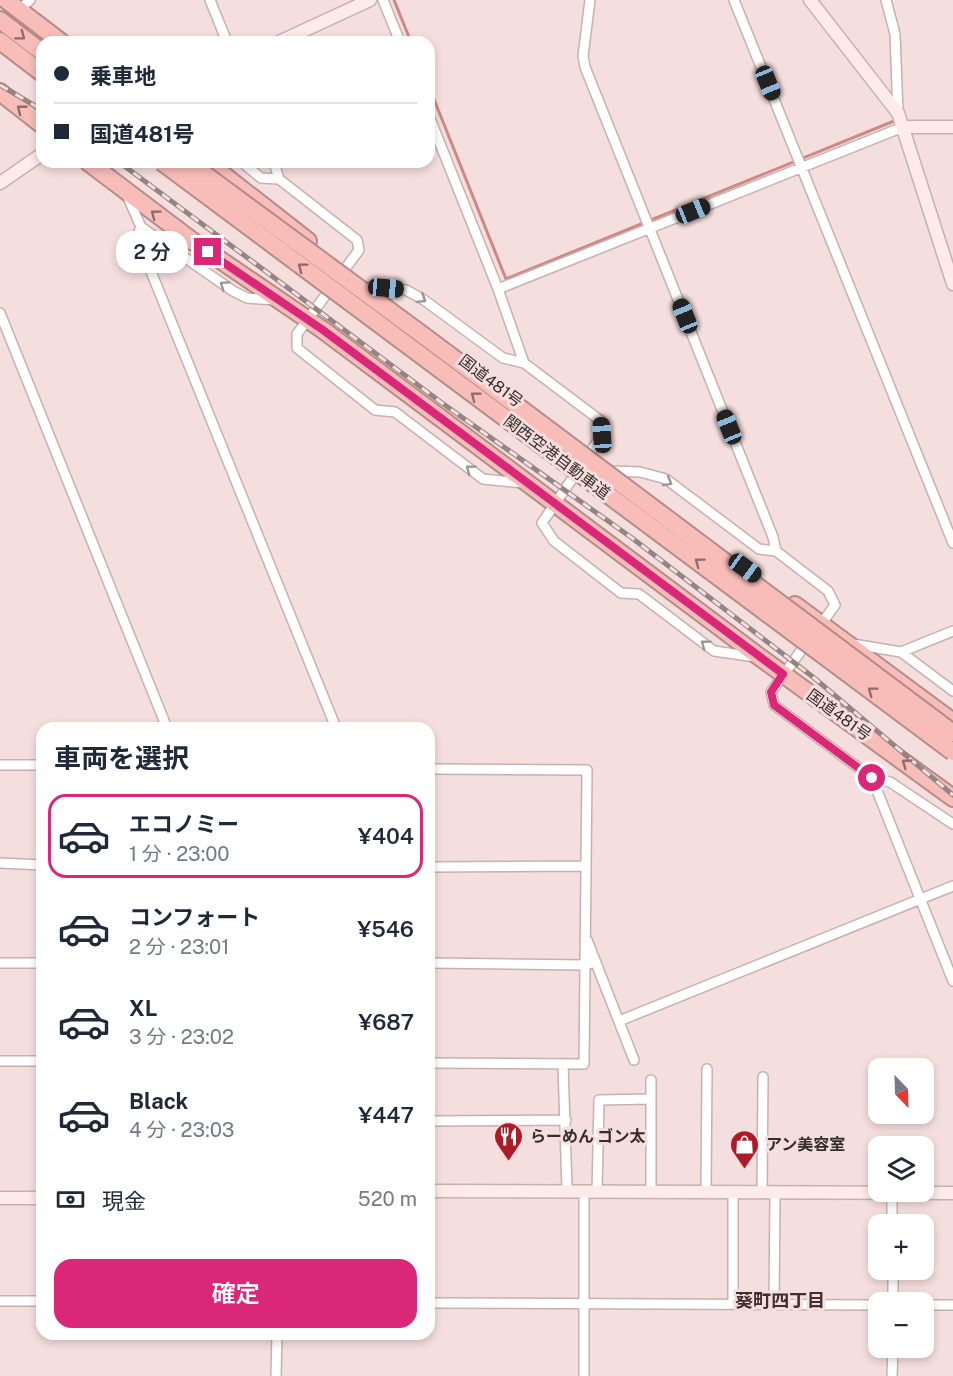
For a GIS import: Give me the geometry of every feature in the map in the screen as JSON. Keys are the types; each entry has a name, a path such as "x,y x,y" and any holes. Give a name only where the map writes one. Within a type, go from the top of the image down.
{"highway":[{"path":"18,3 54,36"},
{"path":"0,21 36,48"},
{"path":"0,41 36,68"},
{"path":"0,92 36,120"},
{"name":"国道481号","path":"95,168 191,240 308,320 553,504 953,798"},
{"name":"関西空港自動車道","path":"170,168 953,752"},
{"name":"関西空港自動車道","path":"196,168 424,336 953,734"},
{"name":"国道481号","path":"215,168 366,287 588,454 953,722"}],"street":[{"path":"210,0 225,36"},
{"path":"292,36 370,0"},
{"path":"383,0 398,36"},
{"path":"590,0 584,56 585,67 773,537 776,551"},
{"path":"734,0 953,543"},
{"path":"810,0 898,113"},
{"path":"886,0 895,34 898,113 953,284"},
{"path":"880,90 897,85"},
{"path":"498,290 903,127 953,127"},
{"path":"435,131 498,290 524,363"},
{"path":"0,183 36,158"},
{"path":"249,168 261,178 279,179 357,240 359,249 297,334 297,348 375,410 395,412 483,479 525,483"},
{"path":"276,168 279,179"},
{"path":"125,192 141,227 233,291 247,298 279,301"},
{"path":"141,227 137,237 334,722"},
{"path":"366,287 406,290 424,300 503,358 524,363 600,421 602,435 542,523 554,541 621,593 639,594 714,651 761,658"},
{"path":"0,313 165,722"},
{"path":"612,471 640,472 666,478 759,549 776,551 828,591 835,605 771,692 774,705 872,778 890,782 953,824"},
{"path":"901,652 953,631"},
{"path":"847,643 901,652 953,691"},
{"path":"0,765 36,765"},
{"path":"435,769 587,770 584,1064 435,1063"},
{"path":"872,778 953,981"},
{"path":"0,864 36,865"},
{"path":"435,867 586,866"},
{"path":"619,1021 953,886"},
{"path":"585,935 634,1060"},
{"path":"435,963 585,964 596,962"},
{"path":"0,963 36,963"},
{"path":"0,1061 36,1061"},
{"path":"563,1064 567,1190"},
{"path":"706,1191 707,1069"},
{"path":"762,1192 763,1077"},
{"path":"651,1080 651,1191"},
{"path":"584,1376 584,1304 599,1100 651,1099"},
{"path":"435,1121 566,1120"},
{"path":"435,1191 868,1192"},
{"path":"733,1191 733,1304"},
{"path":"774,1305 775,1192"},
{"path":"934,1193 953,1193"},
{"path":"0,1198 36,1198"},
{"path":"0,1301 36,1301"},
{"path":"435,1303 868,1305"},
{"path":"934,1305 953,1305"},
{"path":"276,1376 277,1340"},
{"path":"892,1358 892,1376"}],"waterway":[{"path":"394,0 409,36"},
{"path":"435,102 506,279 894,121"}],"railway":[{"path":"0,85 36,106"},
{"path":"127,168 442,403 632,538 813,677 953,795"}],"place":[{"name":"らーめん ゴン太","path":"509,1162"},
{"name":"アン美容室","path":"745,1170"}],"district":[{"name":"葵町四丁目","path":"780,1300"}],"route":[{"path":"208,252 323,330 783,674 771,692 774,705 872,778"}]}
